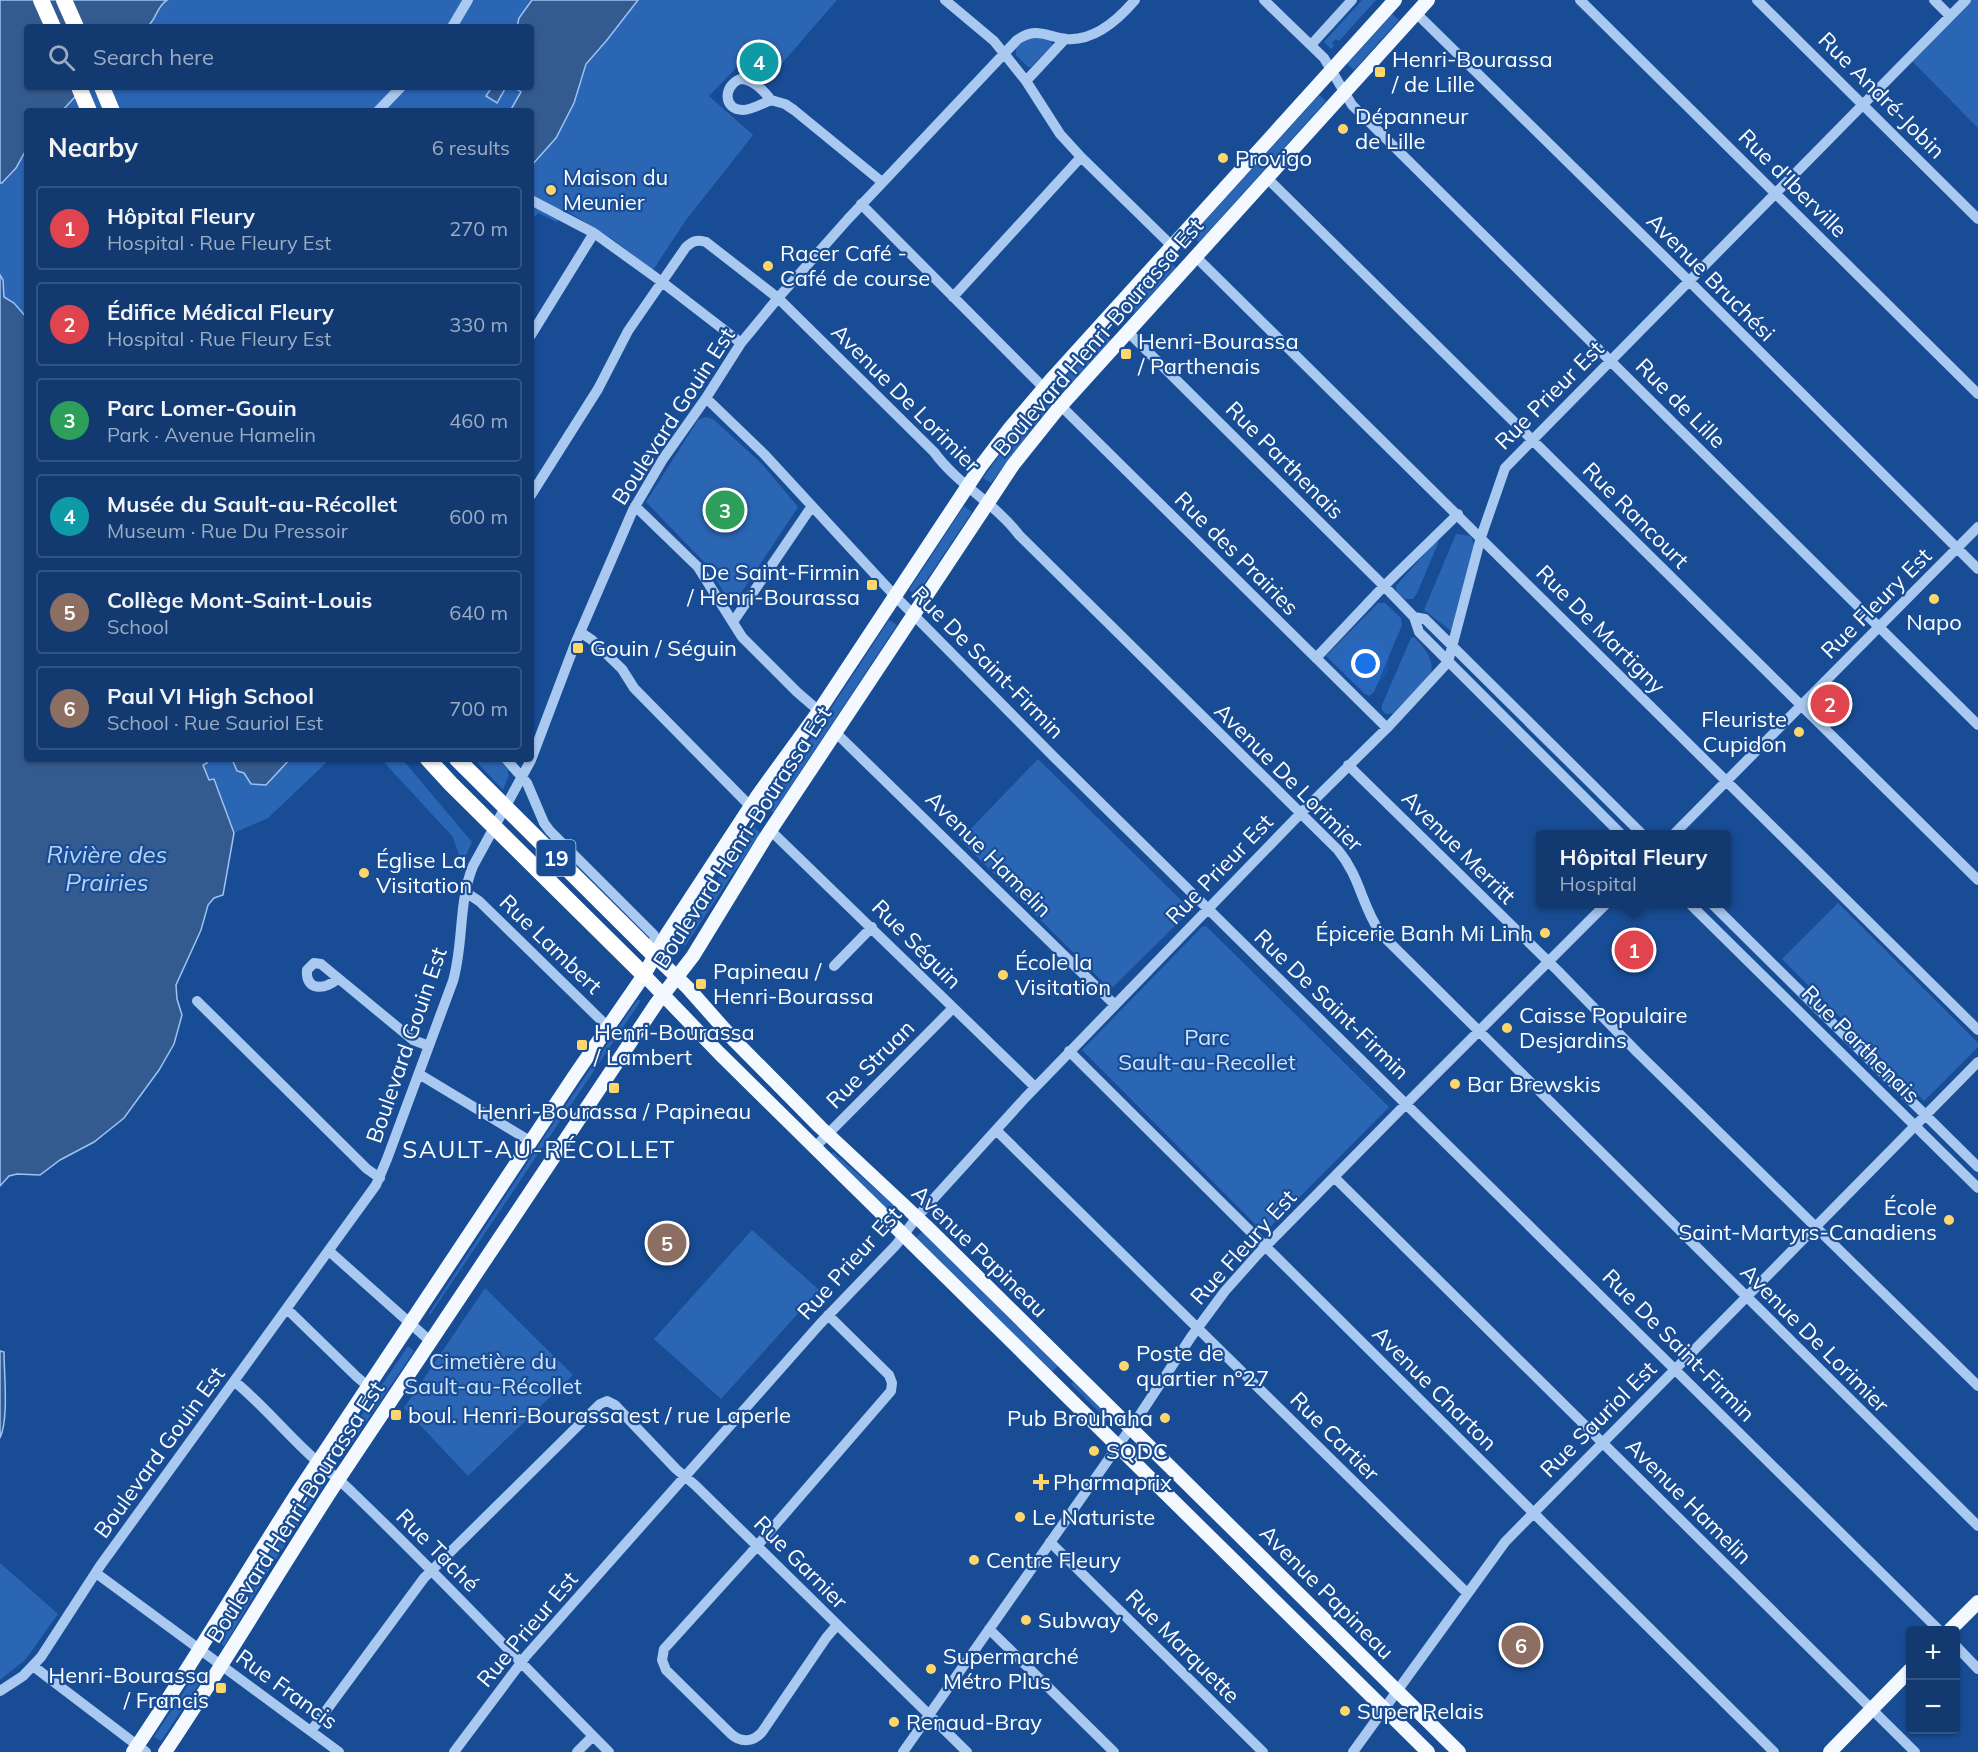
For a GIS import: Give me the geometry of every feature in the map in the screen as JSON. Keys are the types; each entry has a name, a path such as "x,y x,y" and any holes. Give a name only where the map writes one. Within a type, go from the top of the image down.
{"highway":[{"path":"41,0 52,24"},
{"path":"64,0 75,24"},
{"path":"80,90 89,108"},
{"path":"103,90 111,108"},
{"name":"19","path":"431,762 644,975"},
{"name":"19","path":"460,762 655,956"}],"main road":[{"name":"Boulevard Henri-Bourassa Est","path":"139,1750 264,1544 530,1141 644,975 751,807 819,711 998,443 1044,388 1395,0"},
{"name":"Boulevard Henri-Bourassa Est","path":"165,1752 222,1666 280,1570 430,1341 663,995 693,956 770,830 1021,453 1428,0"},
{"name":"Avenue Papineau","path":"655,956 734,1040 828,1134 916,1217 1459,1752"},
{"name":"Avenue Papineau","path":"644,975 1428,1752"},
{"path":"1954,1626 1978,1602"},
{"path":"1830,1752 1906,1675"}],"street":[{"path":"454,24 468,0"},
{"path":"945,0 994,41 1026,81 1060,134 1172,246"},
{"name":"Boulevard Gouin Est","path":"534,753 580,632 635,506 663,459 741,343 861,204 1017,40 1030,33 1047,34 1065,39 1085,37 1115,21 1135,0"},
{"name":"Rue de Lille","path":"1264,0 1324,58 1352,105 1978,725"},
{"path":"1311,45 1352,0"},
{"name":"Rue d'Iberville","path":"1580,0 1978,394"},
{"name":"Rue André-Jobin","path":"1757,0 1978,219"},
{"path":"1934,0 1950,16"},
{"name":"Rue Prieur Est","path":"453,1752 521,1663 828,1315 896,1245 916,1217 1069,1051 1348,765 1387,728 1448,662 1481,537 1505,468 1966,0"},
{"name":"Avenue Bruchési","path":"1416,13 1978,569"},
{"path":"1026,81 1065,39"},
{"path":"382,108 398,90"},
{"path":"771,100 794,110 882,182"},
{"path":"953,297 1081,157"},
{"name":"Rue Rancourt","path":"1267,178 1978,880"},
{"path":"534,202 594,233 741,343"},
{"path":"861,204 1044,388"},
{"path":"534,330 594,233"},
{"name":"Avenue De Lorimier","path":"662,282 692,242 701,240 778,298 934,452 943,464 987,502 1338,850 1352,868 1367,911 1381,934 1978,1526"},
{"name":"Rue De Martigny","path":"1196,257 1978,1030"},
{"path":"534,490 598,389 628,331 662,282"},
{"name":"Rue Parthenais","path":"1128,332 1384,586 1413,616 1419,632 1617,830"},
{"name":"Rue De Saint-Firmin","path":"706,398 764,454 912,614 1207,909 1935,1626"},
{"name":"Rue des Prairies","path":"1061,406 1387,728"},
{"path":"635,506 698,567 742,637 819,711"},
{"path":"733,622 812,506"},
{"path":"1316,658 1384,586 1458,514"},
{"name":"Rue Fleury Est","path":"1678,830 1978,527"},
{"name":"Rue Parthenais","path":"1413,616 1425,619 1638,830"},
{"path":"580,632 592,640 622,669 634,688 751,807"},
{"name":"Avenue Hamelin","path":"835,732 1114,1005"},
{"name":"Avenue Papineau","path":"509,762 529,787 544,823 550,831 654,936 655,956"},
{"name":"Boulevard Gouin Est","path":"0,1691 33,1666 96,1573 380,1178 457,965 465,892 471,872 530,762"},
{"name":"Avenue Merritt","path":"1348,765 1978,1386"},
{"name":"Rue Séguin","path":"770,830 1035,1087"},
{"name":"Rue Lambert","path":"465,892 479,901 608,1027"},
{"name":"Rue Fleury Est","path":"903,1752 1225,1291 1265,1247 1601,908"},
{"name":"Rue Parthenais","path":"1695,908 1978,1188"},
{"name":"Rue Parthenais","path":"1717,908 1978,1167"},
{"path":"1716,929 1726,917"},
{"path":"834,966 872,927"},
{"path":"338,978 411,1039 429,1046"},
{"path":"197,1001 367,1169 380,1178"},
{"name":"Rue Struan","path":"815,1147 953,1008"},
{"name":"Avenue Charton","path":"1069,1051 1774,1752"},
{"name":"Rue Sauriol Est","path":"1353,1752 1505,1542 1978,1062"},
{"path":"419,1074 530,1141"},
{"name":"Rue Cartier","path":"996,1130 1467,1593"},
{"name":"Avenue Hamelin","path":"1334,1177 1915,1752"},
{"path":"329,1251 430,1341"},
{"path":"286,1309 369,1387"},
{"path":"828,1315 887,1373 892,1380 891,1391 664,1649 663,1665 731,1734 737,1739 752,1740 760,1734 837,1625"},
{"name":"Rue Taché","path":"234,1381 432,1570 609,1752"},
{"name":"Rue Garnier","path":"432,1570 600,1404 608,1401 615,1405 676,1469 757,1545 967,1752"},
{"name":"Rue Marquette","path":"1050,1542 1263,1752"},
{"path":"311,1731 432,1570"},
{"name":"Rue Francis","path":"96,1573 339,1752"},
{"path":"989,1629 1114,1752"},
{"path":"1960,1650 1978,1669"},
{"path":"33,1666 139,1750"},
{"path":"577,1752 593,1736"}],"green space":[{"path":"167,0 532,0 519,18 518,24 150,24"},
{"path":"638,0 837,0 765,83 741,63 709,96 753,135 686,220 653,270 611,238 565,210 557,222 538,213 534,216 534,163 556,138 574,103 586,64"},
{"path":"1362,0 1376,0 1339,41 1336,39 1332,43 1334,46 1331,49 1324,42"},
{"path":"1967,0 1978,0 1978,128 1909,58"},
{"path":"1392,14 1399,20 1354,70 1347,64"},
{"path":"1033,36 1051,40 1052,45 1031,67 1028,67 1016,55 1016,47"},
{"path":"81,90 490,90 486,96 496,103 504,90 521,91 512,108 65,108"},
{"path":"1319,95 1326,101 1199,242 1192,235"},
{"path":"24,154 24,315 14,303 4,297 3,280 0,275 0,183 13,173"},
{"path":"1169,261 1176,268 1134,313 1128,307"},
{"path":"1105,333 1112,339 1064,391 1058,385"},
{"path":"1044,400 1050,406 991,483 983,478 1017,431"},
{"path":"706,417 713,419 762,464 798,507 735,602 728,599 707,565 646,502 698,420"},
{"path":"964,506 972,512 916,596 909,590"},
{"path":"1456,534 1471,536 1475,549 1451,631 1424,610"},
{"path":"1439,541 1417,593 1413,599 1405,599 1397,593 1396,586 1435,542"},
{"path":"1378,603 1385,603 1401,618 1402,625 1374,692 1369,696 1326,656"},
{"path":"889,620 897,625 773,813 767,806"},
{"path":"1414,637 1430,659 1430,675 1393,713 1386,714 1382,710 1382,705 1411,638"},
{"name":"Parc Sault-au-Recollet","path":"1038,759 1189,908 1189,912 1113,987 1107,986 960,840"},
{"path":"233,762 237,771 245,773 251,784 266,785 287,762 327,762 268,818 234,833 214,779 209,780 203,764"},
{"path":"384,762 405,762 472,842 462,864 453,837"},
{"path":"477,762 502,762 509,771 503,790"},
{"path":"753,826 760,833 685,946 677,941"},
{"path":"1838,903 1978,1043 1978,1047 1924,1101 1782,959"},
{"name":"Parc Sault-au-Recollet","path":"1206,926 1389,1107 1266,1231 1262,1231 1082,1050 1202,927"},
{"path":"637,1000 640,1002 430,1315 429,1313 541,1142"},
{"path":"833,1152 897,1208 892,1214 832,1154"},
{"path":"752,1230 819,1290 721,1399 654,1339"},
{"path":"922,1232 1058,1366 1052,1372 916,1237"},
{"name":"Cimetière du Sault-au-Récollet","path":"485,1288 573,1375 468,1476 404,1408"},
{"path":"408,1346 414,1351 341,1459 335,1455"},
{"path":"1073,1382 1110,1417 1107,1420 1071,1384"},
{"path":"316,1483 322,1487 224,1646 217,1641 267,1557"},
{"path":"0,1563 58,1614 25,1660 0,1680"},
{"path":"198,1670 205,1675 161,1741 154,1737"}],"water":[{"path":"0,0 167,0 150,24 24,24 24,90 81,90 65,108 24,108 24,153 16,168 0,183"},
{"path":"532,0 638,0 586,64 574,103 556,138 534,163 534,108 512,108 521,92 518,90 534,90 534,24 518,24 519,18"},
{"path":"490,90 504,90 497,103 486,96"},
{"name":"Rivière des Prairies","path":"0,275 3,280 4,297 14,303 24,315 24,762 207,762 203,765 209,780 214,779 234,833 223,895 214,898 208,905 201,930 176,985 182,1015 174,1044 159,1070 124,1118 94,1142 60,1160 40,1175 9,1176 0,1186"},
{"path":"233,762 287,762 266,785 251,784 244,773 237,771"},
{"path":"0,1351 4,1352 5,1396 3,1430 0,1438"}],"place":[{"name":"Musée du Sault-au-Récollet","path":"759,62"},
{"name":"Henri-Bourassa / de Lille","path":"1380,72"},
{"name":"Dépanneur de Lille","path":"1343,129"},
{"name":"Provigo","path":"1223,158"},
{"name":"Maison du Meunier","path":"551,190"},
{"name":"Racer Café - Café de course","path":"768,266"},
{"name":"Henri-Bourassa / Parthenais","path":"1126,354"},
{"name":"Parc Lomer-Gouin","path":"725,510"},
{"name":"De Saint-Firmin / Henri-Bourassa","path":"872,585"},
{"name":"Napo","path":"1934,599"},
{"name":"Gouin / Séguin","path":"578,648"},
{"name":"Édifice Médical Fleury","path":"1830,704"},
{"name":"Fleuriste Cupidon","path":"1799,732"},
{"name":"Église La Visitation","path":"364,873"},
{"name":"Épicerie Banh Mi Linh","path":"1545,933"},
{"name":"Hôpital Fleury","path":"1634,950"},
{"name":"École la Visitation","path":"1003,975"},
{"name":"Papineau / Henri-Bourassa","path":"701,984"},
{"name":"Caisse Populaire Desjardins","path":"1507,1028"},
{"name":"Henri-Bourassa / Lambert","path":"582,1045"},
{"name":"Bar Brewskis","path":"1455,1084"},
{"name":"Henri-Bourassa / Papineau","path":"614,1088"},
{"name":"École Saint-Martyrs-Canadiens","path":"1949,1220"},
{"name":"Collège Mont-Saint-Louis","path":"667,1243"},
{"name":"Poste de quartier n°27","path":"1124,1366"},
{"name":"boul. Henri-Bourassa est / rue Laperle","path":"396,1415"},
{"name":"Pub Brouhaha","path":"1165,1418"},
{"name":"SQDC","path":"1094,1451"},
{"name":"Pharmaprix","path":"1041,1482"},
{"name":"Le Naturiste","path":"1020,1517"},
{"name":"Centre Fleury","path":"974,1560"},
{"name":"Subway","path":"1026,1620"},
{"name":"Paul VI High School","path":"1521,1645"},
{"name":"Supermarché Métro Plus","path":"931,1669"},
{"name":"Henri-Bourassa / Francis","path":"221,1688"},
{"name":"Super Relais","path":"1345,1711"},
{"name":"Renaud-Bray","path":"894,1722"}],"district":[{"name":"SAULT-AU-RÉCOLLET","path":"539,1149"}]}
